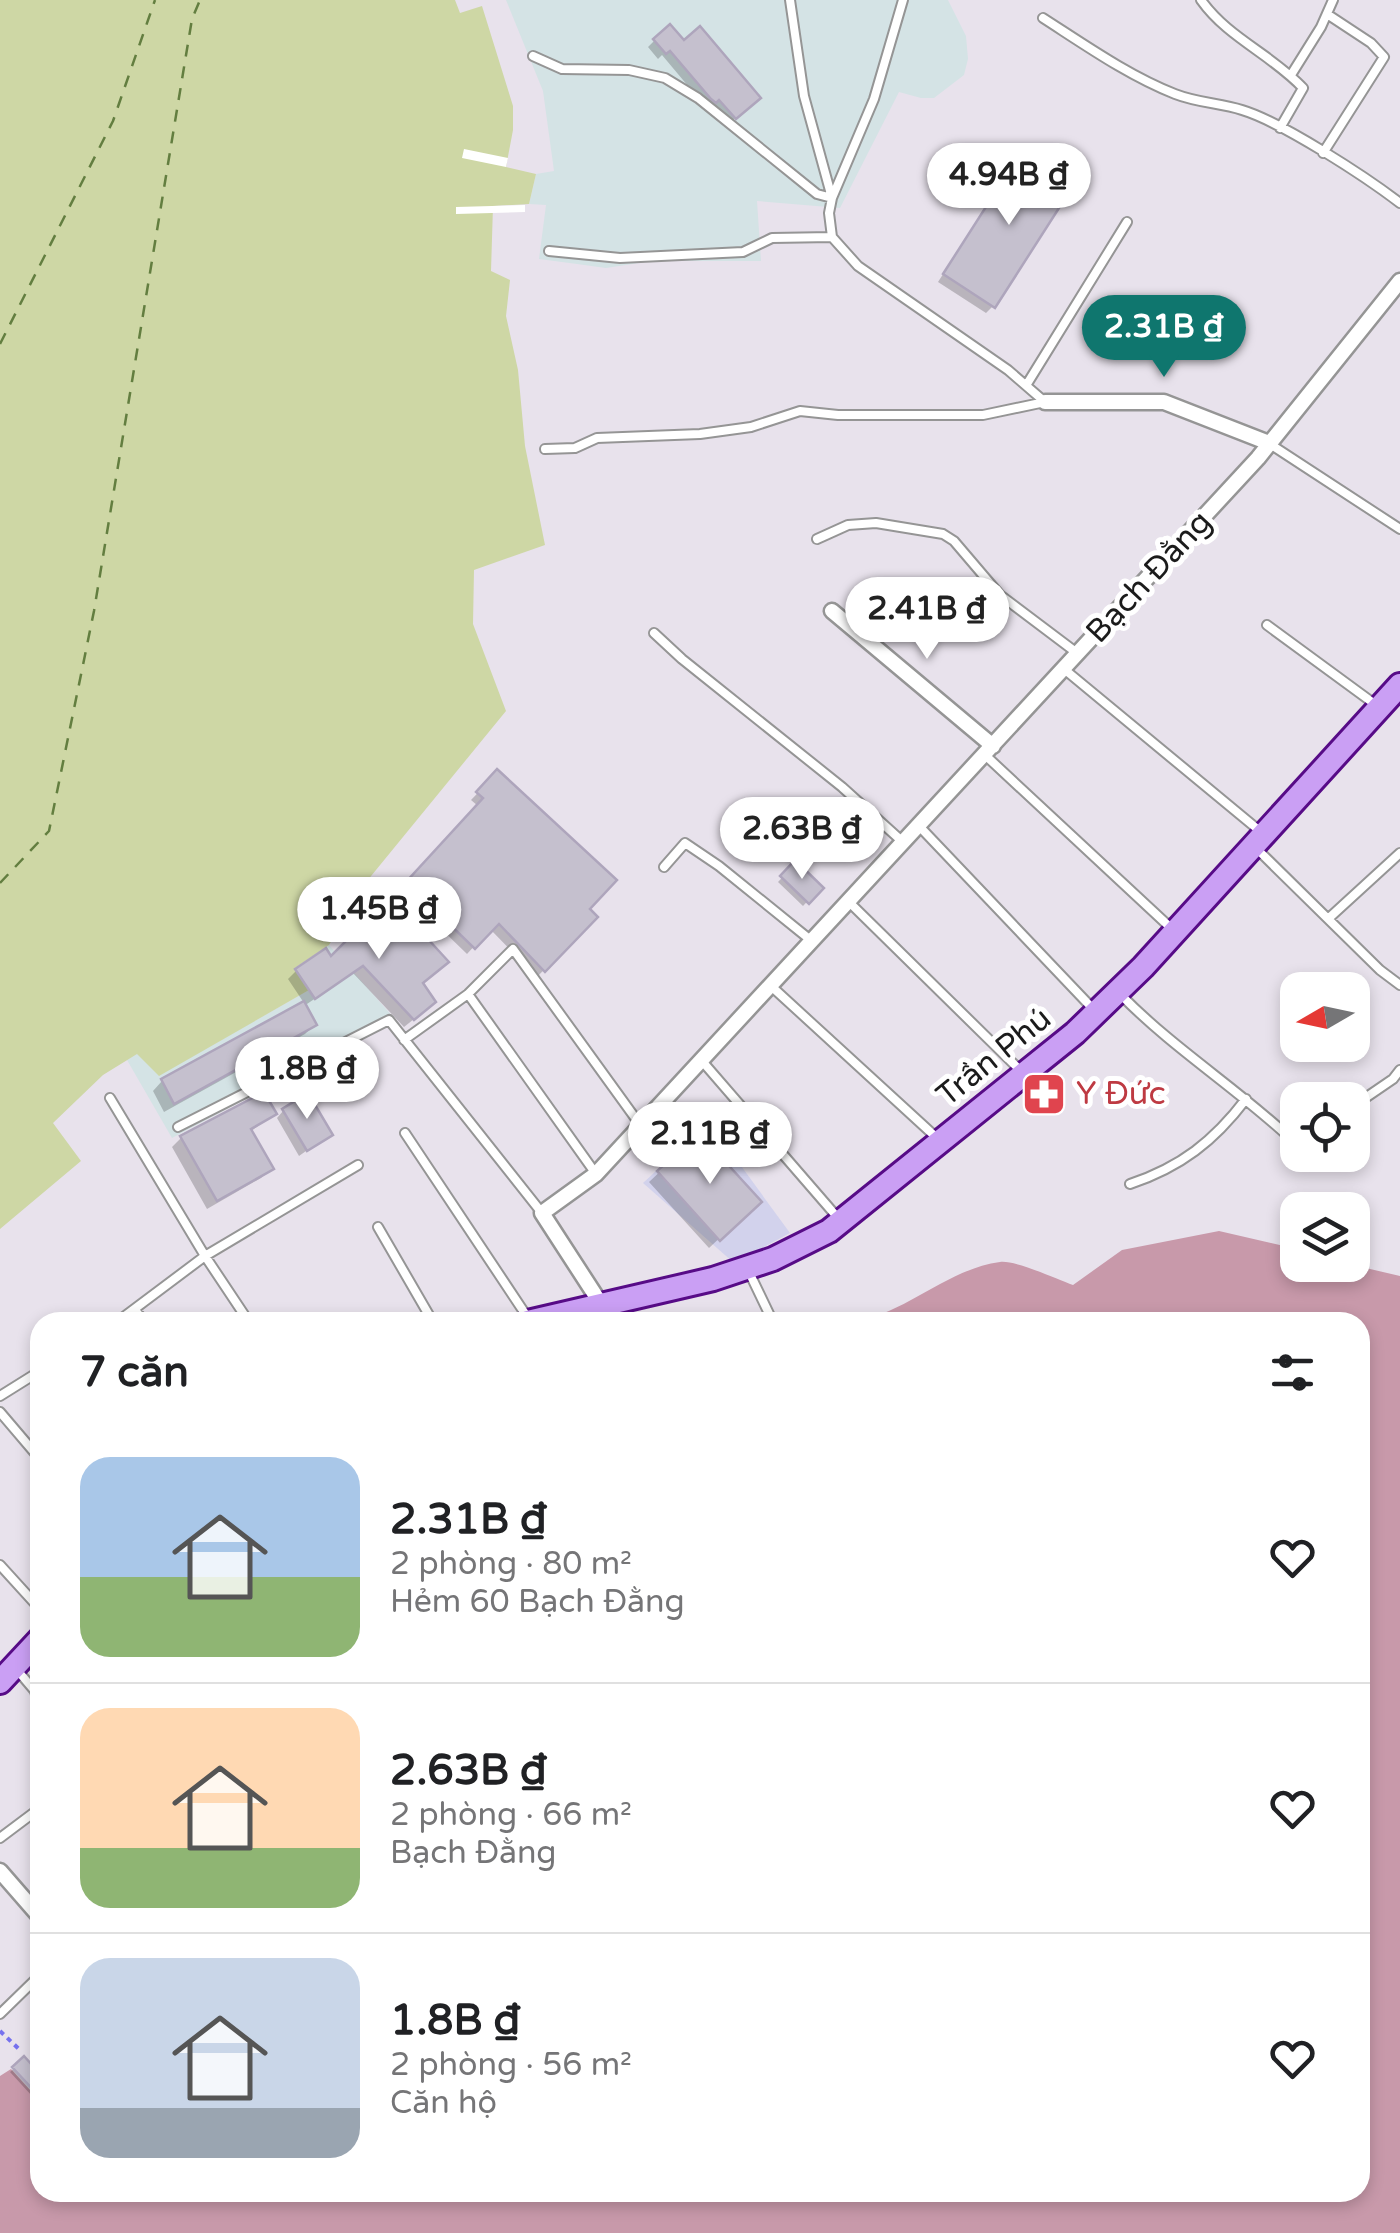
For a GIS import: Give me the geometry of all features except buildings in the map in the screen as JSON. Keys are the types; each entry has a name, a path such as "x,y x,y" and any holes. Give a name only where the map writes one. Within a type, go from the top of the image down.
{"main road":[{"name":"Trần Phú","path":"580,1312 601,1304 666,1292 774,1259 841,1222 1024,1074 1118,992 1400,685"},
{"path":"8,1674 30,1650"}],"street":[{"name":"Bạch Đằng","path":"542,1213 596,1174 920,826 1270,444 1400,281"},
{"path":"1044,402 1164,402 1270,444"},
{"path":"832,612 989,750"},
{"path":"542,1213 601,1304"},
{"path":"0,1871 30,1906"}],"lane":[{"path":"790,0 804,96 832,198"},
{"path":"903,0 874,99 832,198 828,213 832,237 858,266 1027,384 1044,402"},
{"path":"1201,0 1214,19 1291,75 1302,88 1280,128"},
{"path":"1291,75 1334,0"},
{"path":"1323,153 1384,57 1371,43 1327,14"},
{"path":"1043,18 1174,94 1243,110 1280,128 1400,203"},
{"path":"533,56 562,69 629,70 664,78 698,98 817,194 832,198"},
{"path":"1027,384 1126,222"},
{"path":"549,251 620,258 744,252 772,238 832,237"},
{"path":"545,449 575,448 597,438 700,434 751,427 800,411 838,415 983,414 1044,402"},
{"path":"1270,444 1400,529"},
{"path":"817,539 848,525 876,523 943,534 954,540 1000,595 1078,654"},
{"path":"1266,624 1380,707"},
{"path":"654,633 842,787 904,843"},
{"path":"1064,668 1259,840 1329,918 1380,970 1400,984"},
{"path":"989,750 1176,932"},
{"path":"920,826 1096,1012"},
{"path":"664,867 685,844 813,942"},
{"path":"1329,918 1400,853"},
{"path":"849,902 1024,1074"},
{"path":"404,1040 468,994 514,949 641,1126"},
{"path":"772,986 941,1142"},
{"path":"1118,992 1168,1040 1280,1128"},
{"path":"468,994 596,1174"},
{"path":"178,1128 388,1020 542,1213"},
{"path":"702,1061 841,1222"},
{"path":"1370,1095 1400,1070"},
{"path":"110,1098 242,1312"},
{"path":"1130,1184 1175,1166 1197,1152 1246,1099"},
{"path":"405,1133 523,1312"},
{"path":"132,1312 205,1256 358,1164"},
{"path":"378,1227 426,1312"},
{"path":"747,1268 768,1312"},
{"path":"0,1396 30,1377"},
{"path":"0,1412 30,1447"},
{"path":"0,1565 30,1598"},
{"path":"8,1674 30,1688"},
{"path":"0,1838 30,1816"},
{"path":"0,2014 30,1985"}],"path":[{"path":"0,2032 21,2051"}],"shaded area":[{"path":"0,0 455,0 460,13 482,6 513,106 506,167 536,174 529,204 493,206 491,271 510,280 506,316 518,370 525,446 545,545 474,570 473,624 506,711 367,881 329,945 295,968 309,990 159,1076 137,1054 103,1075 53,1123 81,1161 0,1229"},
{"path":"506,0 948,0 966,36 968,59 964,75 934,98 899,92 840,208 757,201 761,261 652,261 606,268 539,259 546,205 529,204 536,174 554,171 543,91"},
{"path":"329,945 396,1020 172,1138 127,1060 138,1053 159,1075 309,990 295,969"},
{"path":"709,1122 790,1233 734,1263 643,1183"},
{"path":"1219,1231 1280,1245 1280,1282 1370,1282 1370,1269 1400,1276 1400,2233 0,2233 0,2076 11,2069 30,2090 30,2202 1370,2202 1370,1312 886,1312 961,1273 1000,1262 1036,1270 1073,1285 1122,1250"}],"pier":[{"path":"464,149 508,158 506,167 462,158"},
{"path":"525,205 525,212 456,214 456,207"}],"ferry route":[{"path":"0,344 113,121 155,0"},
{"path":"0,883 49,831 94,611 192,19 200,0"}],"place":[{"name":"Y Đức","path":"1044,1094"}]}
